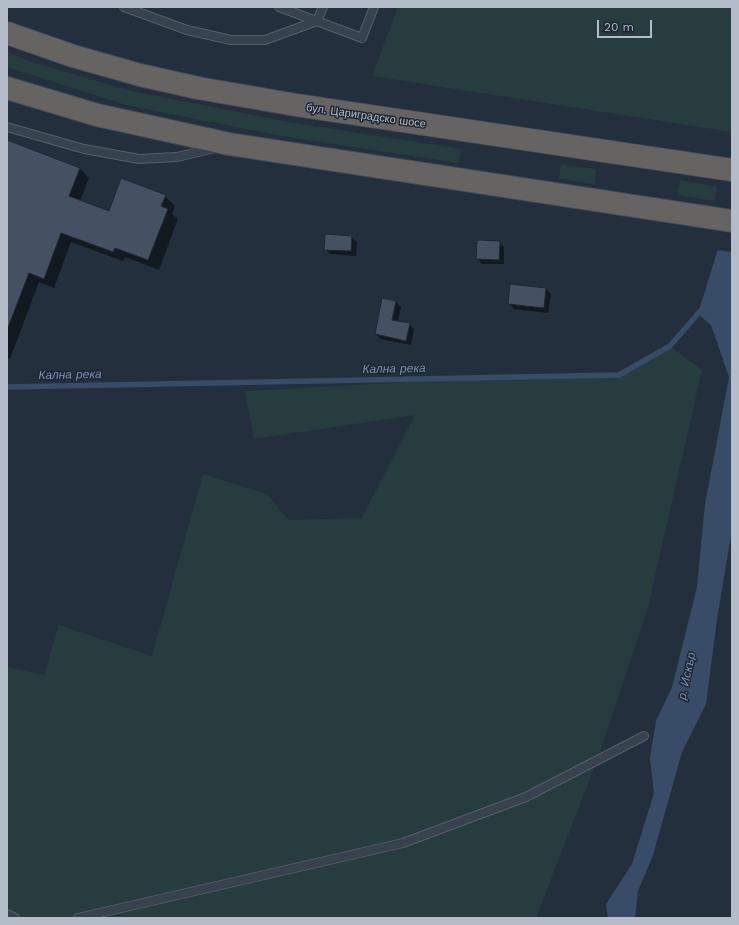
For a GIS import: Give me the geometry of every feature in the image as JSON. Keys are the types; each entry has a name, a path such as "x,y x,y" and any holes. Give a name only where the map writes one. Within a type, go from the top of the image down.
{"highway":[{"name":"бул. Цариградско шосе","path":"7,34 73,56 140,75 206,90 726,169"},
{"path":"7,88 97,115 229,144 722,220"}],"lane":[{"path":"124,7 187,30 231,40 265,40 317,21 323,7"},
{"path":"279,7 362,38 374,7"},
{"path":"7,127 84,149 139,159 177,157 229,144"},
{"path":"78,918 404,843 526,797 644,736"},
{"path":"7,914 15,918"}],"green space":[{"path":"398,7 732,7 732,132 372,76"},
{"path":"7,52 29,61 127,90 288,122 461,149 459,163 287,137 126,105 7,67"},
{"path":"561,165 596,169 595,184 559,179"},
{"path":"680,180 717,187 715,201 677,195"},
{"path":"670,346 702,370 647,611 598,758 536,918 7,918 7,667 44,675 59,625 152,656 203,474 267,494 288,520 362,518 415,415 254,439 245,391 481,378 619,375"}],"water":[{"name":"р. Искър","path":"732,230 732,529 717,619 706,704 682,752 653,855 638,891 635,918 608,918 606,904 632,864 654,793 650,758 656,721 672,687 697,587 705,504 729,377 711,325 698,314 717,252"}],"pier":[{"path":"730,228 732,228 732,252 715,250"}],"building":[{"path":"7,140 80,168 69,196 109,211 121,178 166,195 161,206 168,209 148,260 115,248 113,252 61,233 44,279 29,273 7,330"},
{"path":"325,234 352,236 351,251 324,250"},
{"path":"477,240 500,241 499,260 476,259"},
{"path":"510,284 546,288 544,308 508,304"},
{"path":"382,298 396,301 392,320 410,323 406,341 375,334"}],"waterway":[{"name":"Кална река","path":"7,387 619,375 670,346 702,309"}]}
